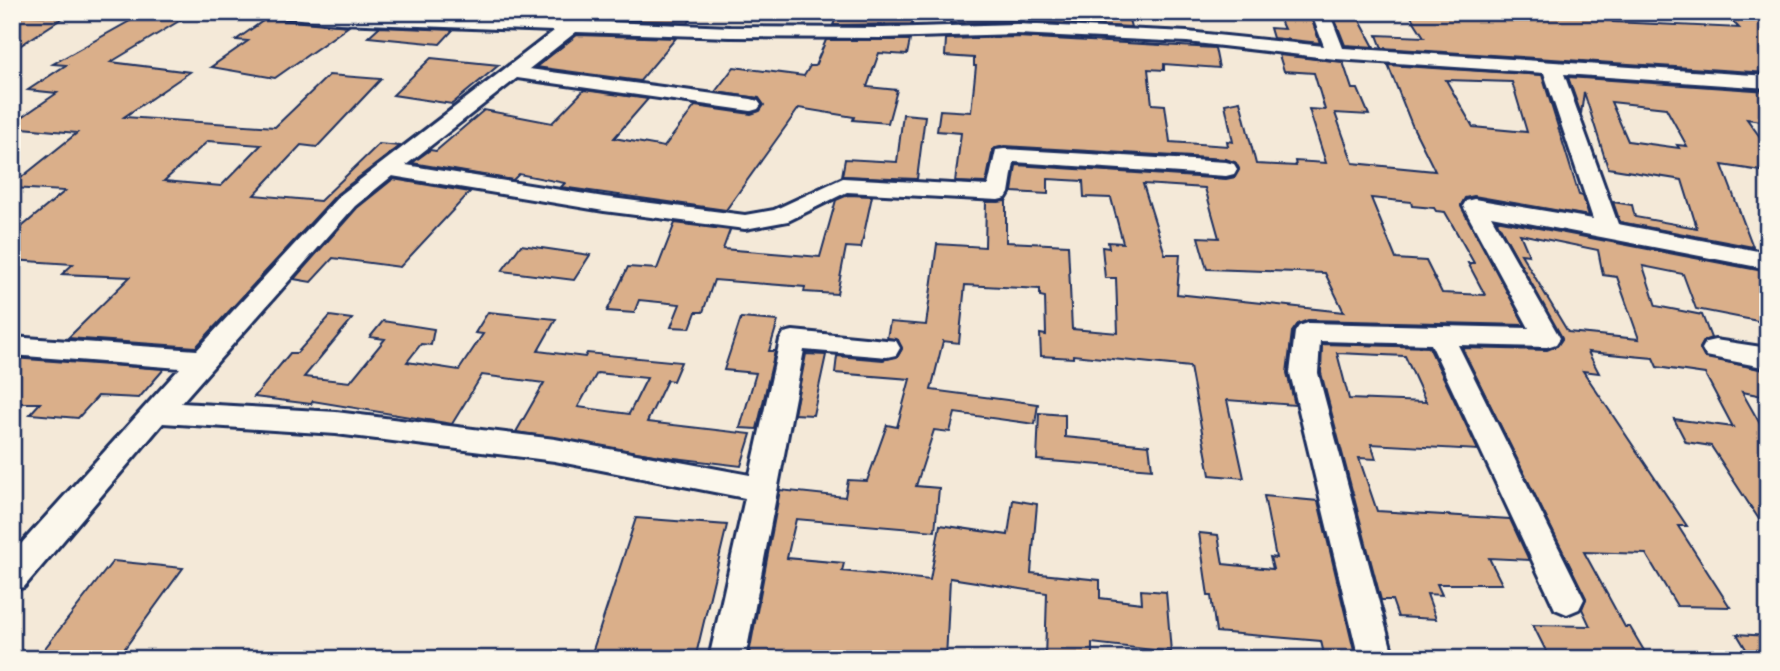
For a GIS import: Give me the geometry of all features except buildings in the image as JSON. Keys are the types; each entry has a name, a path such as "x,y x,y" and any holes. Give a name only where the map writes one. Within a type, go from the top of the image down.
{"street":[{"path":"279,12 353,19 536,26 581,19 744,32 883,33 1017,29 1187,37 1336,53 1768,82"},
{"path":"1320,12 1336,53"},
{"path":"12,577 156,412 347,201 581,19"},
{"path":"1552,67 1608,229"},
{"path":"512,72 751,105"},
{"path":"388,169 604,204 745,222 780,216 843,185 998,193 1004,156 1226,169"},
{"path":"1377,659 1304,373 1308,332 1547,338 1474,206 1768,261"},
{"path":"1440,336 1567,599"},
{"path":"727,659 793,340 887,348"},
{"path":"12,345 205,360"},
{"path":"1716,349 1768,358"},
{"path":"156,412 336,423 555,450 762,489"}]}
